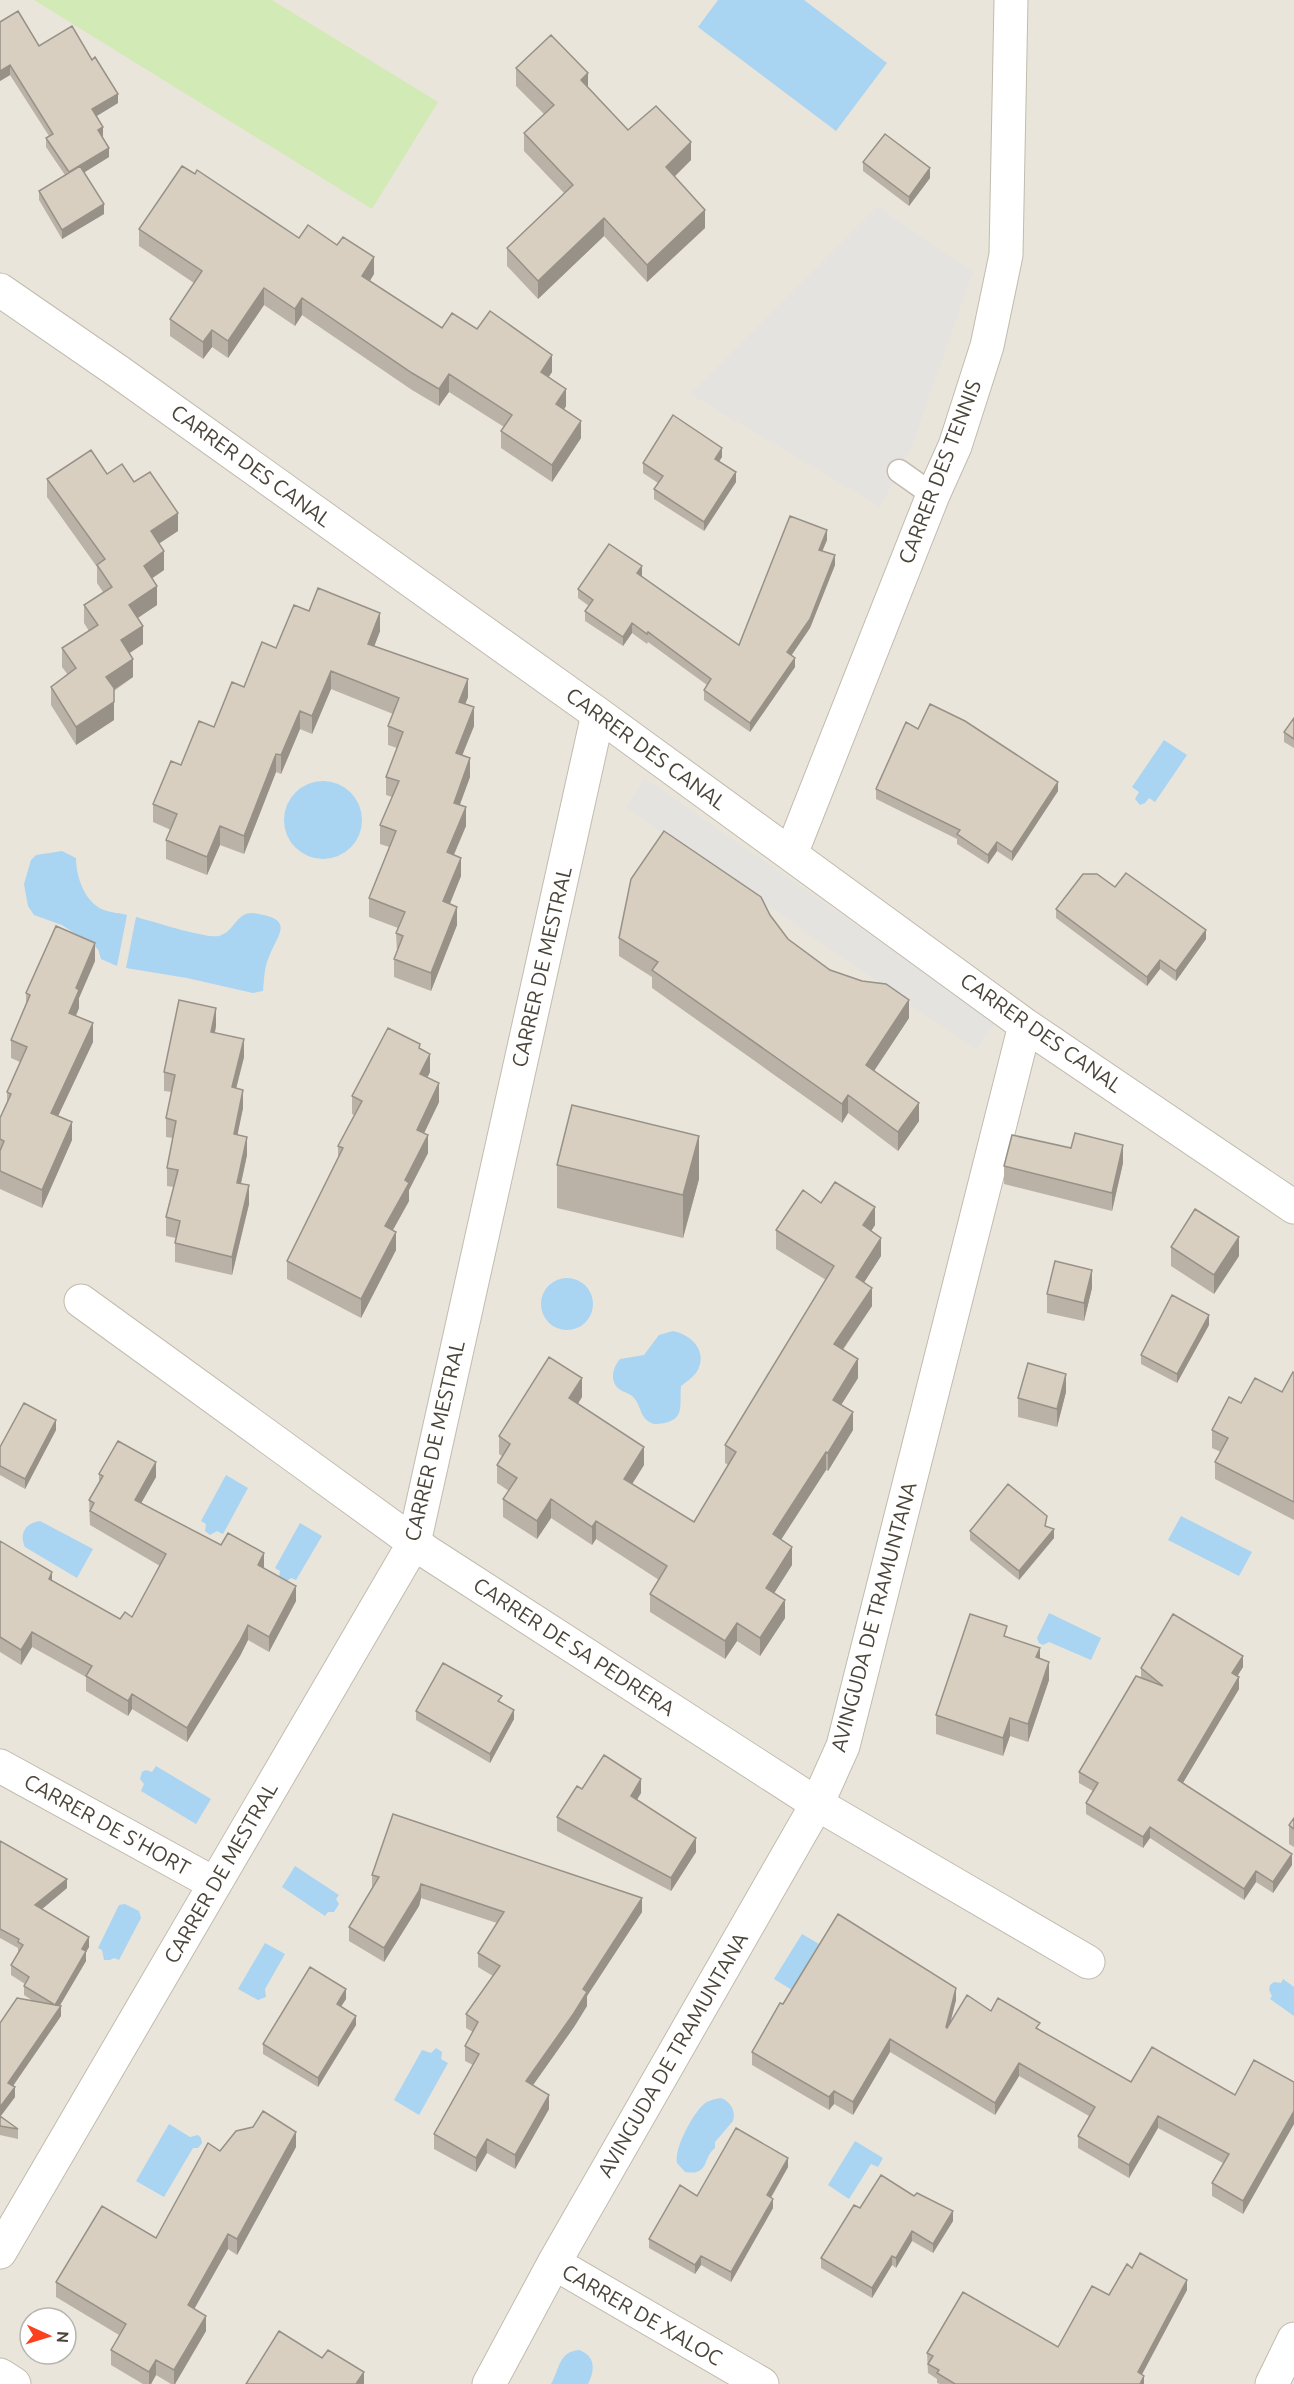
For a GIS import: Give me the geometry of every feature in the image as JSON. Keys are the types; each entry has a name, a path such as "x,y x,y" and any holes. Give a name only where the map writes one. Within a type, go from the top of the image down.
{"street":[{"name":"CARRER DES TENNIS","path":"791,854 933,495 955,446 987,346 1006,255 1011,0"},
{"name":"CARRER DES CANAL","path":"0,290 598,714 1025,1025 1294,1206"},
{"name":"CARRER DE MESTRAL","path":"0,2252 414,1543 598,714"},
{"name":"AVINGUDA DE TRAMUNTANA","path":"489,2384 554,2263 817,1804 843,1746 1025,1025"},
{"name":"CARRER DE SA PEDRERA","path":"81,1301 414,1543 817,1804 1088,1962"},
{"name":"CARRER DE S'HORT","path":"0,1766 215,1884"},
{"name":"CARRER DE XALOC","path":"554,2263 762,2384"},
{"path":"1272,2384 1294,2339"},
{"path":"0,2375 14,2384"}],"lane":[{"path":"899,471 933,495"}],"shaded area":[{"path":"0,0 1294,0 1294,2384 0,2384"},
{"path":"877,206 973,272 912,447 880,507 690,394"},
{"path":"645,778 996,1022 976,1050 625,807"}],"green space":[{"path":"34,0 272,0 438,102 372,209"}],"water":[{"path":"718,0 804,0 887,63 836,131 698,27"},
{"path":"1164,740 1187,755 1155,802 1149,798 1140,805 1135,799 1139,792 1132,787"},
{"path":"315,781 331,781 345,787 356,798 362,812 362,828 356,842 345,853 331,859 315,859 301,853 290,842 284,828 284,812 290,798 301,787"},
{"path":"62,851 76,858 83,888 97,907 127,915 117,966 101,959 98,949 62,925 34,915 28,906 24,884 31,860 36,855"},
{"path":"252,913 275,919 280,924 279,936 266,965 263,991 253,993 187,978 126,968 136,917 191,932 219,936 228,931 242,916"},
{"path":"567,1278 577,1280 585,1286 591,1294 593,1304 591,1314 585,1322 577,1328 567,1330 557,1328 549,1322 543,1314 541,1304 543,1294 549,1286 557,1280"},
{"path":"673,1331 687,1336 697,1346 700,1352 700,1366 696,1373 681,1386 677,1417 672,1421 654,1424 644,1417 633,1397 616,1386 613,1374 620,1359 644,1355 659,1335"},
{"path":"226,1475 248,1488 223,1534 217,1531 210,1535 205,1531 206,1524 201,1521"},
{"path":"1181,1516 1252,1552 1239,1576 1168,1540"},
{"path":"40,1521 93,1549 77,1578 25,1547 23,1534 25,1530 30,1524"},
{"path":"300,1523 322,1536 296,1580 291,1578 286,1582 279,1578 280,1571 275,1568"},
{"path":"1049,1613 1101,1638 1091,1660 1049,1642 1043,1645 1039,1643 1037,1638"},
{"path":"156,1766 211,1799 196,1824 141,1791 144,1784 140,1779 142,1772 146,1770 152,1772"},
{"path":"295,1866 339,1895 336,1899 339,1904 334,1912 328,1912 325,1916 282,1887"},
{"path":"125,1904 139,1911 141,1918 119,1960 114,1958 104,1960 102,1950 98,1948 119,1905"},
{"path":"802,1934 819,1944 792,1990 774,1979"},
{"path":"265,1943 285,1954 265,1989 266,1997 258,2000 238,1989"},
{"path":"1283,1979 1294,1987 1294,2016 1270,1999 1272,1996 1269,1990 1270,1985 1274,1982 1281,1983"},
{"path":"436,2048 442,2052 441,2059 448,2063 419,2115 394,2100 422,2050 431,2053"},
{"path":"721,2098 732,2107 733,2121 715,2142 715,2148 702,2169 693,2173 685,2172 677,2163 677,2157 685,2132 703,2105"},
{"path":"169,2124 190,2137 198,2135 202,2143 198,2148 193,2148 164,2197 136,2181"},
{"path":"855,2141 883,2158 878,2167 871,2164 849,2199 828,2185"},
{"path":"579,2350 591,2360 593,2369 588,2384 551,2384 563,2358 572,2351"}],"building":[{"path":"18,11 39,46 72,26 92,60 95,57 118,94 92,109 103,127 98,130 109,148 69,172 46,138 53,134 10,65 0,71 0,22"},
{"path":"551,35 588,73 581,80 628,130 656,106 691,142 666,167 705,210 647,265 604,218 538,281 507,248 573,185 524,133 554,105 516,68"},
{"path":"885,134 930,168 909,197 863,162"},
{"path":"80,166 104,204 62,230 39,191"},
{"path":"182,166 195,174 197,170 299,238 308,225 337,245 343,237 374,257 362,276 442,328 452,313 477,329 490,311 552,355 541,372 566,389 556,404 581,421 552,465 501,431 512,415 449,374 439,389 302,298 295,309 264,288 228,341 212,330 203,342 170,319 202,271 139,229"},
{"path":"673,415 722,448 715,459 736,472 704,522 654,489 663,476 643,463"},
{"path":"91,450 107,474 122,464 134,482 150,472 178,513 151,531 164,551 144,566 157,586 129,605 143,626 121,640 133,659 106,677 114,688 114,702 76,727 51,687 76,668 62,648 98,625 84,605 112,587 97,565 105,559 47,479"},
{"path":"790,516 827,530 819,550 835,555 810,619 787,652 795,658 750,723 704,690 711,679 648,632 647,634 632,623 623,637 585,611 593,600 578,589 609,544 642,566 637,573 739,645"},
{"path":"318,588 380,613 368,644 468,679 459,702 474,707 456,753 470,758 454,803 466,807 447,852 461,858 443,901 457,907 431,973 394,959 403,936 396,933 405,912 369,898 396,831 380,825 399,781 386,777 403,732 388,726 399,698 331,671 312,716 300,711 281,755 276,754 244,836 220,826 207,857 166,840 177,814 153,804 171,761 181,765 199,721 214,727 232,682 244,687 262,642 276,648 294,605 309,611"},
{"path":"930,704 965,721 1058,782 1012,852 997,842 988,855 957,834 960,830 876,789 906,722 918,729"},
{"path":"1294,718 1294,739 1284,732"},
{"path":"664,831 761,897 770,915 788,939 830,970 862,981 886,984 909,1000 866,1065 919,1103 898,1132 848,1095 842,1104 652,970 658,962 619,938 631,879"},
{"path":"1126,873 1206,930 1176,971 1160,960 1147,977 1056,909 1083,874 1097,874 1115,887"},
{"path":"56,926 95,943 76,988 79,990 69,1013 93,1023 51,1113 72,1122 42,1190 0,1171 0,1151 4,1141 0,1139 0,1118 11,1094 7,1092 27,1047 11,1040 30,995 26,993"},
{"path":"179,1000 216,1008 211,1032 244,1039 232,1087 243,1090 234,1134 247,1137 237,1183 249,1185 232,1257 175,1243 180,1221 166,1217 178,1170 167,1168 176,1121 166,1118 175,1075 164,1072"},
{"path":"388,1028 420,1044 419,1048 430,1054 420,1074 439,1083 417,1130 428,1135 405,1180 409,1183 385,1226 396,1232 361,1299 287,1261 343,1148 338,1146 362,1101 352,1096"},
{"path":"572,1105 699,1136 683,1195 557,1165"},
{"path":"1075,1133 1123,1145 1112,1193 1004,1166 1012,1135 1071,1148"},
{"path":"835,1182 875,1207 863,1225 881,1238 856,1277 872,1288 834,1344 858,1359 833,1400 853,1412 773,1534 792,1547 766,1588 785,1600 760,1638 737,1623 725,1641 650,1594 667,1566 596,1521 592,1527 551,1499 537,1521 503,1499 517,1478 497,1465 510,1444 499,1436 549,1357 582,1378 569,1398 644,1447 624,1479 694,1522 736,1452 725,1445 834,1266 776,1230 803,1190 821,1203"},
{"path":"1195,1209 1239,1237 1214,1275 1171,1247"},
{"path":"1055,1261 1092,1270 1084,1303 1047,1294"},
{"path":"1172,1295 1209,1315 1177,1374 1141,1355"},
{"path":"1028,1363 1066,1374 1057,1409 1018,1398"},
{"path":"1293,1372 1294,1502 1215,1462 1228,1438 1212,1430 1229,1397 1241,1403 1255,1378 1282,1392"},
{"path":"24,1403 56,1420 25,1479 0,1466 0,1447"},
{"path":"118,1441 156,1462 135,1500 221,1545 228,1533 264,1553 258,1565 296,1586 269,1637 248,1625 187,1728 132,1694 128,1701 86,1676 92,1666 32,1632 21,1650 0,1637 0,1541 52,1572 49,1579 120,1619 125,1612 132,1617 166,1554 90,1511 94,1503 89,1500 103,1476 99,1474"},
{"path":"1008,1484 1047,1516 1045,1526 1054,1529 1019,1571 970,1531"},
{"path":"970,1614 1007,1626 1004,1636 1040,1648 1036,1657 1049,1662 1028,1724 1010,1718 1003,1738 936,1715"},
{"path":"1173,1614 1243,1656 1232,1673 1239,1677 1178,1780 1292,1854 1273,1882 1256,1871 1244,1889 1150,1827 1143,1837 1086,1803 1098,1783 1079,1772 1136,1676 1163,1686 1141,1668"},
{"path":"443,1663 502,1696 498,1701 514,1710 490,1754 416,1711"},
{"path":"604,1755 641,1779 631,1796 696,1838 671,1878 557,1817 577,1786 582,1789"},
{"path":"393,1814 642,1898 583,1989 587,1992 574,2013 526,2081 549,2095 515,2155 487,2139 476,2158 434,2134 479,2054 465,2046 478,2022 466,2014 500,1966 478,1953 504,1912 421,1884 384,1948 349,1927 379,1877 372,1875"},
{"path":"1294,1818 1294,1829 1289,1825"},
{"path":"0,1841 67,1879 35,1905 89,1937 82,1949 86,1951 55,2005 24,1986 29,1977 11,1965 23,1945 18,1942 19,1939 0,1929"},
{"path":"838,1914 956,1988 947,2028 967,1995 991,2011 998,1998 1040,2023 1036,2028 1131,2082 1152,2047 1235,2095 1254,2060 1294,2082 1294,2111 1243,2201 1212,2183 1229,2154 1158,2116 1129,2165 1078,2136 1095,2107 1019,2063 995,2103 890,2039 853,2102 834,2091 829,2097 752,2052 780,2003 783,2004"},
{"path":"310,1967 346,1989 337,2004 356,2016 318,2078 263,2044"},
{"path":"17,1998 61,2006 8,2083 15,2087 0,2107 0,2023"},
{"path":"263,2111 296,2132 237,2239 228,2234 188,2305 206,2316 174,2370 156,2360 149,2372 111,2350 126,2324 56,2282 102,2206 156,2238 208,2143 220,2151 236,2131 253,2127"},
{"path":"0,2116 18,2129 0,2126"},
{"path":"736,2128 788,2158 767,2195 773,2199 731,2272 701,2256 695,2265 649,2239 680,2185 697,2196"},
{"path":"881,2175 914,2196 917,2193 953,2211 933,2244 912,2231 896,2258 892,2256 872,2288 821,2258 854,2205 860,2208"},
{"path":"1140,2253 1187,2280 1138,2372 1144,2376 1140,2384 955,2384 937,2373 939,2370 928,2364 933,2356 927,2353 963,2292 1058,2347 1092,2286 1109,2295 1127,2264 1132,2268"},
{"path":"279,2331 322,2358 328,2350 364,2372 356,2384 246,2384"}]}
